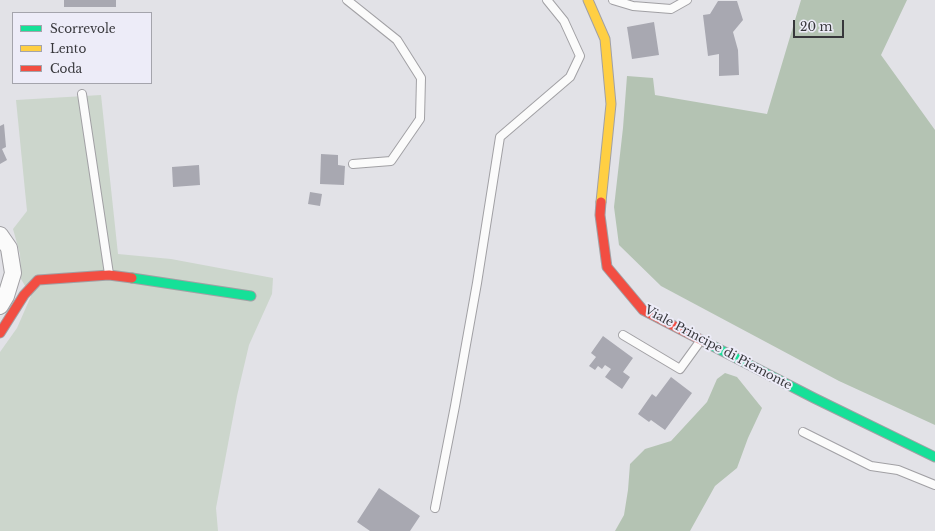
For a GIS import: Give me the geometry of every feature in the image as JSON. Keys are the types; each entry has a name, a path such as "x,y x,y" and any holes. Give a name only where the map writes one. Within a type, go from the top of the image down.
{"street":[{"name":"Viale Principe di Piemonte","path":"588,0 605,39 611,104 600,215 607,267 643,310 814,398 935,457"},
{"path":"0,235 8,248 13,273 6,296 0,306"},
{"path":"0,333 24,295 38,280 109,275 251,296"}],"lane":[{"path":"347,0 397,40 421,78 420,118 391,161 353,164"},
{"path":"435,508 477,283 500,136 570,77 580,56 564,21 547,0"},
{"path":"593,9 599,0"},
{"path":"613,0 633,6 671,9 687,0"},
{"path":"82,94 109,275"},
{"path":"623,335 680,369 701,340"},
{"path":"803,432 871,466 898,470 935,485"}],"shaded area":[{"path":"101,95 118,254 171,259 273,278 272,294 249,345 237,396 216,508 218,531 0,531 0,352 17,328 31,296 21,279 20,254 13,229 27,211 16,100"}],"green space":[{"path":"801,0 907,0 881,55 935,130 935,425 839,381 661,286 619,245 614,207 627,76 653,78 655,95 767,114"},
{"path":"725,373 737,377 762,408 748,438 737,468 715,486 690,531 615,531 624,515 630,464 645,449 671,441 707,402 717,379"}],"building":[{"path":"64,0 116,0 116,7 64,7"},
{"path":"718,1 737,1 743,20 733,32 738,50 739,75 719,76 719,54 708,56 703,15 710,14"},
{"path":"654,22 659,55 632,59 627,27"},
{"path":"4,124 6,147 2,149 7,160 0,164 0,126"},
{"path":"321,154 338,155 338,165 345,166 344,185 320,184"},
{"path":"199,165 200,185 173,187 172,167"},
{"path":"310,192 322,194 320,206 308,204"},
{"path":"603,336 633,358 623,372 630,377 622,389 605,377 611,369 605,365 602,369 598,366 595,370 589,366 596,357 591,353"},
{"path":"671,377 692,393 665,430 651,420 649,422 638,414 652,394 656,397"},
{"path":"379,488 420,516 410,531 370,531 357,522"}],"traffic: fast":[{"path":"132,278 251,296"},
{"path":"705,342 814,398 935,457"}],"traffic: slow":[{"path":"588,0 605,39 611,104 601,202"}],"traffic: jam":[{"path":"601,202 600,215 607,267 643,310 705,342"},
{"path":"0,333 24,295 38,280 109,275 132,278"}]}
